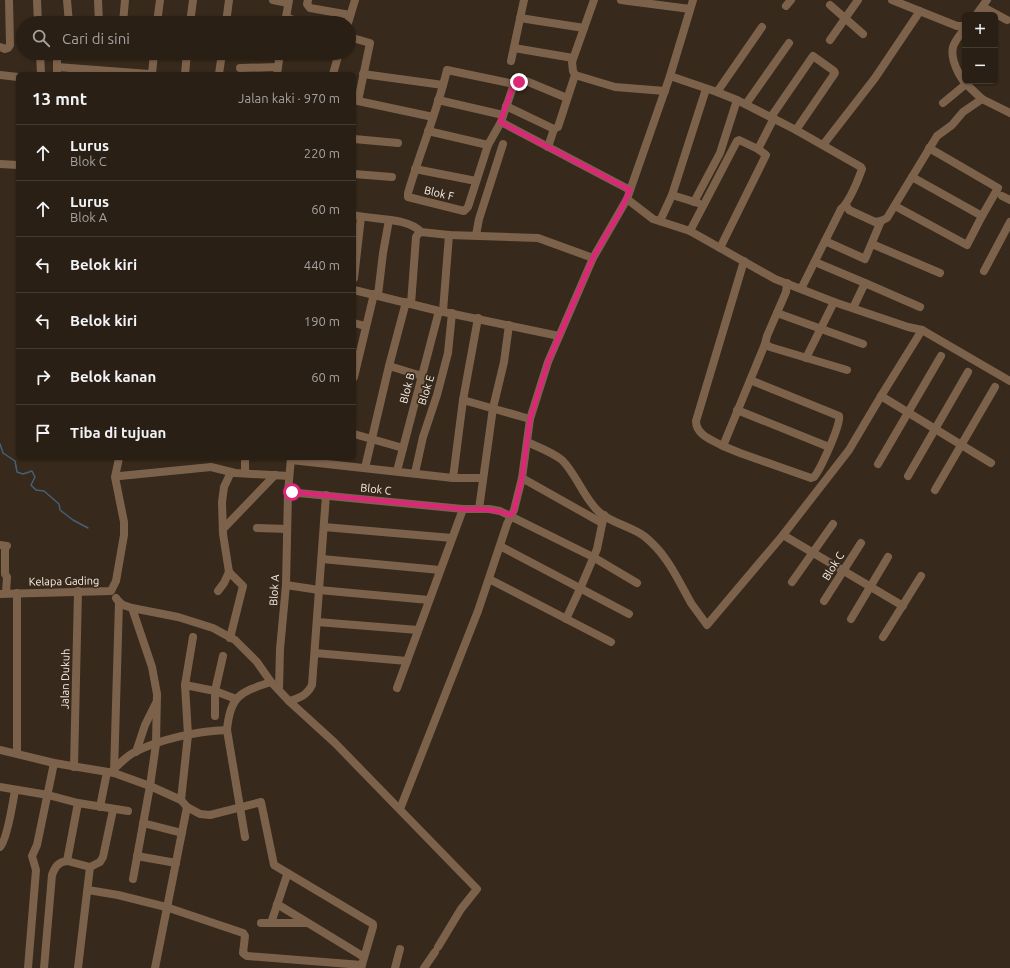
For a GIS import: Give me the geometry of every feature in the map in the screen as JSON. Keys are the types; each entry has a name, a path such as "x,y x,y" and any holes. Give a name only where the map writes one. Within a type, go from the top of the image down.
{"street":[{"path":"0,47 8,48 10,45 9,0"},
{"path":"37,0 38,16"},
{"path":"67,0 68,16"},
{"path":"98,0 99,16"},
{"path":"124,16 126,0"},
{"path":"158,16 160,0"},
{"path":"227,16 229,0"},
{"path":"273,0 288,1 286,16"},
{"path":"308,0 307,4 310,8 338,16"},
{"path":"350,16 354,0"},
{"path":"511,60 524,0"},
{"path":"548,147 554,129 558,127 575,75 572,67 573,58 594,0"},
{"path":"621,0 690,9"},
{"path":"400,809 478,611 514,510 522,478 530,419 548,362 593,258 627,199 665,92 693,0"},
{"path":"830,40 858,0"},
{"path":"892,0 903,2 920,11 962,27"},
{"path":"187,16 190,2"},
{"path":"190,2 190,16"},
{"path":"978,12 985,3 1007,20"},
{"path":"830,5 863,34"},
{"path":"823,145 875,78 920,11"},
{"path":"520,18 584,28"},
{"path":"717,92 762,27"},
{"path":"962,32 953,47 953,57 962,78"},
{"path":"356,39 370,43 357,99 358,101 360,103 433,117"},
{"path":"746,104 789,42"},
{"path":"514,48 573,58"},
{"path":"758,149 772,118 813,56 835,73 796,130"},
{"path":"40,60 41,72"},
{"path":"57,60 57,71 88,72"},
{"path":"150,72 153,60"},
{"path":"180,72 181,60"},
{"path":"185,72 186,60"},
{"path":"219,72 221,60"},
{"path":"240,68 278,70 279,60"},
{"path":"334,72 337,60"},
{"path":"514,84 502,119 488,145 476,181 415,169 447,70 514,84 526,81 567,98"},
{"path":"363,74 443,85"},
{"path":"0,75 16,77"},
{"path":"575,75 615,87 665,92"},
{"path":"670,76 717,92 746,104 861,166 862,169 846,205 841,209 801,289"},
{"path":"943,103 966,84 982,99 1010,113"},
{"path":"660,221 672,195 706,88"},
{"path":"846,205 849,210 875,222 881,222 887,218 929,148 941,132 952,125 963,112 977,104 982,99"},
{"path":"438,100 502,119 548,147 630,190"},
{"path":"694,202 720,153 736,100"},
{"path":"506,106 554,129"},
{"path":"428,131 488,145"},
{"path":"356,139 398,143"},
{"path":"690,231 738,140 758,149 766,155 720,248"},
{"path":"476,235 478,218 503,144"},
{"path":"895,206 967,245 998,188 929,148"},
{"path":"0,164 16,165"},
{"name":"Blok F","path":"415,169 408,197 464,211 468,207 476,181"},
{"path":"356,174 392,177"},
{"path":"912,177 982,216"},
{"path":"672,195 704,205"},
{"path":"1002,196 1010,200"},
{"path":"627,199 653,219 690,231 776,279 834,302 908,327 922,330 1010,381"},
{"path":"356,247 358,216 389,220 413,226 421,232 449,235 538,238 593,258"},
{"path":"356,368 365,326 376,294 389,220"},
{"path":"825,241 866,259 881,222"},
{"path":"984,271 1010,222"},
{"path":"365,468 373,439 388,366 408,303 416,237 421,232"},
{"name":"Blok B","path":"397,471 441,311 449,235"},
{"path":"872,244 940,273"},
{"path":"744,261 696,426 705,437 723,446 811,478 815,476 838,425 840,420 839,416 750,380"},
{"path":"815,262 920,307"},
{"path":"723,446 786,292 786,283"},
{"path":"853,308 864,283"},
{"path":"356,290 441,311 560,336"},
{"path":"806,358 834,302"},
{"name":"Blok E","path":"414,473 448,353 452,313"},
{"path":"777,313 863,344"},
{"path":"453,478 463,400 478,318"},
{"path":"356,324 365,326"},
{"path":"479,509 482,478 493,408 504,362 509,325"},
{"path":"522,478 603,519 639,533 663,555 673,568 692,603 707,625 782,535 849,450 922,330"},
{"path":"765,344 770,347 847,370"},
{"path":"878,464 941,356"},
{"path":"388,366 422,376"},
{"path":"908,476 968,372"},
{"path":"935,490 995,387"},
{"path":"881,396 991,463"},
{"path":"463,400 530,419"},
{"path":"737,410 829,447"},
{"path":"356,435 403,448"},
{"path":"527,442 558,457 563,462 603,519 597,549 566,618"},
{"name":"Kelapa Gading","path":"3,593 111,591 116,581 124,535 124,522 116,477 120,460"},
{"path":"245,460 245,473"},
{"name":"Blok A","path":"279,689 280,648 286,585 288,492 291,460"},
{"path":"309,460 340,462 365,468 453,478 482,478"},
{"path":"120,476 210,467 231,472 289,476"},
{"path":"218,591 229,572 223,529 222,502 224,487 231,472"},
{"path":"223,529 274,475"},
{"name":"Blok C","path":"288,492 463,509"},
{"path":"289,701 306,695 312,685 326,496"},
{"path":"397,688 463,509 500,511 511,515 593,557 637,583"},
{"path":"792,582 833,524"},
{"path":"324,527 452,538"},
{"path":"257,528 287,529"},
{"path":"782,535 903,606"},
{"name":"Blok C","path":"824,601 861,543"},
{"path":"0,545 7,546 5,548 3,593"},
{"path":"500,546 629,614"},
{"path":"851,619 888,557"},
{"path":"322,559 440,570"},
{"path":"229,572 243,586 230,638"},
{"path":"883,637 921,576"},
{"path":"489,579 611,642"},
{"path":"286,585 319,590 429,600"},
{"name":"Jalan Dukuh","path":"74,767 78,591"},
{"path":"17,593 17,753"},
{"path":"100,807 111,771 117,600 123,605 132,608 178,617 213,628 230,638 253,657 271,682 289,701 335,743 477,889 461,909 437,950 424,968"},
{"path":"132,608 152,667 157,694 156,744 150,786 132,880"},
{"path":"317,622 418,630"},
{"path":"180,800 188,735 185,685 193,637"},
{"path":"315,653 406,661"},
{"path":"215,716 215,690 223,656"},
{"path":"245,836 227,730 229,715 236,699 245,691 271,682"},
{"path":"185,685 215,690 236,699"},
{"path":"136,752 145,725 157,702"},
{"path":"111,771 136,752 156,744 188,735 227,730"},
{"path":"0,750 74,767 111,771 150,786 180,800 187,807 202,814 210,815 262,802 274,865 287,875 373,924 363,964"},
{"path":"28,968 36,870 32,856 37,845 54,763"},
{"path":"0,787 48,795 113,810 128,811"},
{"path":"0,847 2,846 6,833 16,790"},
{"path":"67,861 78,803"},
{"path":"155,968 187,807"},
{"path":"44,968 52,875 55,867 61,862 67,861 90,867 100,862 103,857 113,810"},
{"path":"143,823 182,833"},
{"path":"137,856 176,863"},
{"path":"78,968 90,867"},
{"path":"271,923 287,875"},
{"path":"88,890 118,895 166,907 243,933 245,936 243,953 247,956 279,959 298,964 363,964"},
{"path":"277,904 307,923 363,964"},
{"path":"261,923 307,923"},
{"path":"395,968 400,949"},
{"path":"278,968 279,959"},
{"path":"339,968 340,966 363,964"}],"waterway":[{"path":"0,444 3,453 15,461 17,472 23,474 32,471 35,477 31,485 36,490 44,491 59,504 60,510 73,520 88,528"}],"route":[{"path":"292,492 463,509 489,509 511,515 514,510 522,478 530,419 548,362 593,258 619,214 630,190 500,122 514,84 519,82"}]}
